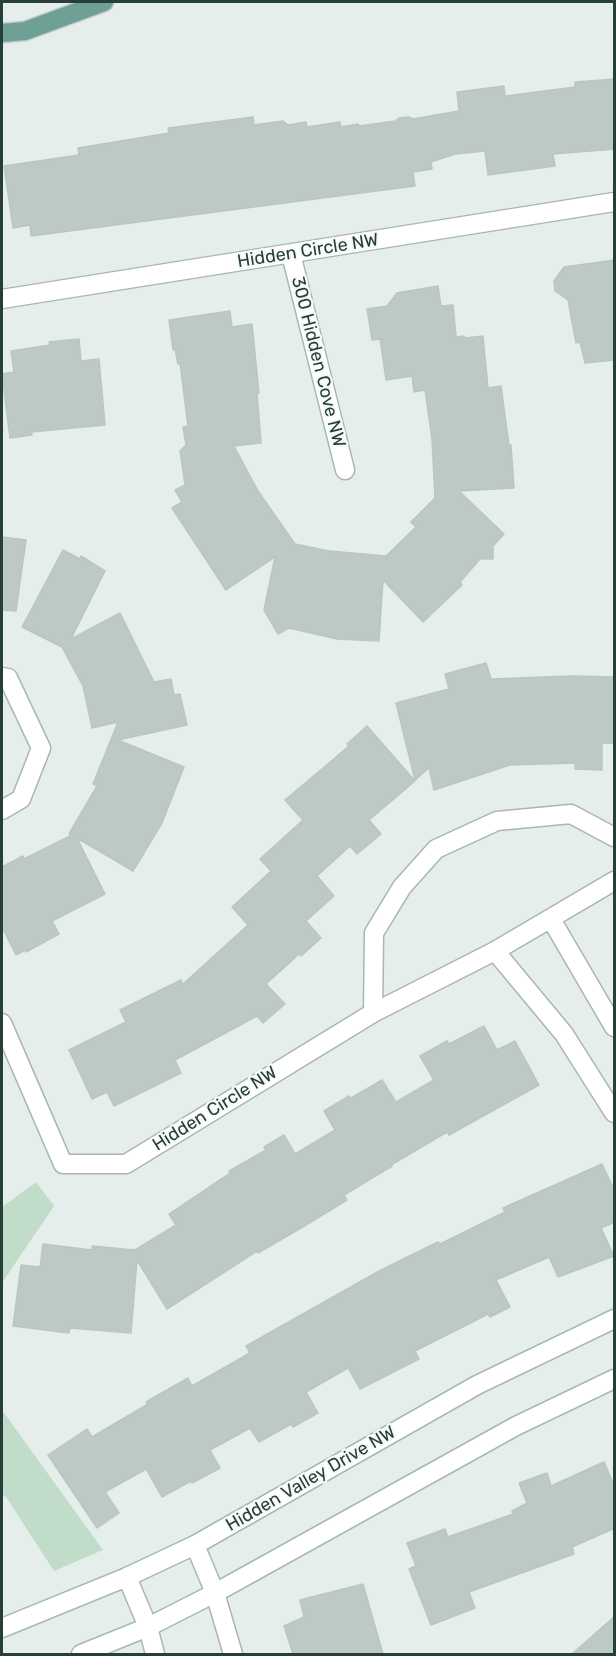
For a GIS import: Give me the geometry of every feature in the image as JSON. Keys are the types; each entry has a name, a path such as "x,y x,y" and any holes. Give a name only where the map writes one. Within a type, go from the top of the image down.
{"main road":[{"path":"2,33 25,31 104,2"}],"street":[{"name":"Hidden Circle NW","path":"2,299 615,202"},
{"name":"300 Hidden Cove NW","path":"291,254 345,470"},
{"path":"2,677 8,678 41,748 21,799 2,810"},
{"path":"373,1013 374,933 402,887 436,849 497,821 571,813 615,837"},
{"name":"Hidden Circle NW","path":"2,1023 63,1164 126,1164 373,1013 495,951 615,881"},
{"path":"551,920 615,1027"},
{"path":"495,951 564,1034 615,1113"},
{"name":"Hidden Valley Drive NW","path":"2,1628 195,1545 477,1384 615,1319"},
{"path":"81,1654 148,1627 215,1593 516,1426 615,1379"},
{"path":"195,1545 215,1593 233,1654"},
{"path":"127,1576 148,1627 155,1654"}],"green space":[{"path":"36,1182 54,1206 2,1283 2,1207"},
{"path":"2,1410 103,1550 54,1571 2,1494"}],"building":[{"path":"615,79 615,149 553,154 555,166 488,175 485,151 455,154 431,162 432,169 413,172 415,186 31,236 30,225 13,228 4,166 79,155 78,148 169,133 168,128 253,117 254,125 283,121 288,125 306,122 307,127 340,122 341,127 358,124 359,126 395,121 399,118 413,119 459,111 457,92 504,86 505,96 575,87 575,82"},
{"path":"615,260 615,360 585,363 580,342 576,343 568,300 555,291 554,281 564,267"},
{"path":"438,286 441,306 453,305 456,337 483,336 488,388 501,386 509,445 511,445 514,488 459,491 504,534 493,546 493,559 480,559 460,582 462,585 423,622 383,580 379,641 337,639 289,628 278,634 264,610 275,557 226,590 172,508 182,502 175,490 185,485 180,451 186,445 183,427 188,426 180,363 178,364 175,349 173,350 169,320 230,311 232,327 252,324 261,443 234,446 258,491 295,544 329,551 386,556 416,527 411,522 435,498 432,439 425,390 414,392 412,376 386,380 380,339 372,340 367,309 387,306 397,293"},
{"path":"79,339 81,361 99,359 105,425 31,432 32,435 10,438 2,374 14,372 11,351 50,345 49,342"},
{"path":"2,537 26,540 16,611 2,610"},
{"path":"63,550 80,559 81,556 105,571 71,639 120,613 154,682 171,679 174,695 180,694 187,725 118,740 184,767 162,823 133,871 77,838 105,894 52,921 59,934 16,955 2,927 2,867 23,856 24,859 72,835 69,834 97,786 93,784 118,722 92,728 83,686 62,647 22,627"},
{"path":"486,663 491,679 615,677 615,743 602,743 602,770 575,769 575,763 510,765 434,790 429,768 415,780 396,703 449,689 445,674"},
{"path":"367,726 415,781 369,820 381,834 357,854 350,846 317,876 334,896 306,921 321,938 301,956 299,954 266,984 285,1004 263,1023 257,1016 175,1060 181,1073 114,1106 107,1092 92,1099 69,1050 126,1022 120,1010 181,980 183,984 248,925 232,907 271,871 260,859 303,820 285,800 349,746 347,744"},
{"path":"484,1026 497,1050 515,1041 539,1085 449,1135 447,1132 391,1165 344,1195 347,1200 258,1253 257,1251 167,1309 137,1260 131,1333 70,1328 69,1333 13,1326 21,1265 40,1267 43,1244 92,1250 92,1246 135,1250 176,1225 169,1214 230,1173 229,1171 266,1150 264,1147 284,1135 295,1154 335,1130 324,1111 349,1096 351,1098 382,1080 396,1102 434,1080 420,1056 447,1041 449,1044"},
{"path":"602,1164 615,1192 615,1222 601,1228 614,1256 558,1277 549,1257 496,1280 510,1307 490,1317 488,1314 415,1351 419,1359 360,1389 348,1368 306,1392 318,1413 293,1427 291,1424 259,1442 250,1428 210,1450 220,1468 192,1483 191,1481 162,1497 146,1469 105,1492 119,1513 97,1528 48,1455 87,1429 92,1437 188,1378 192,1386 250,1353 246,1346 381,1270 505,1212 503,1208"},
{"path":"604,1462 615,1488 615,1528 572,1547 574,1554 469,1592 475,1608 431,1625 409,1569 416,1566 407,1543 445,1529 448,1537 513,1514 512,1511 527,1503 519,1483 547,1473 551,1486"},
{"path":"363,1584 383,1654 293,1654 284,1626 304,1617 300,1600"},
{"path":"615,1616 615,1654 572,1654"}]}
